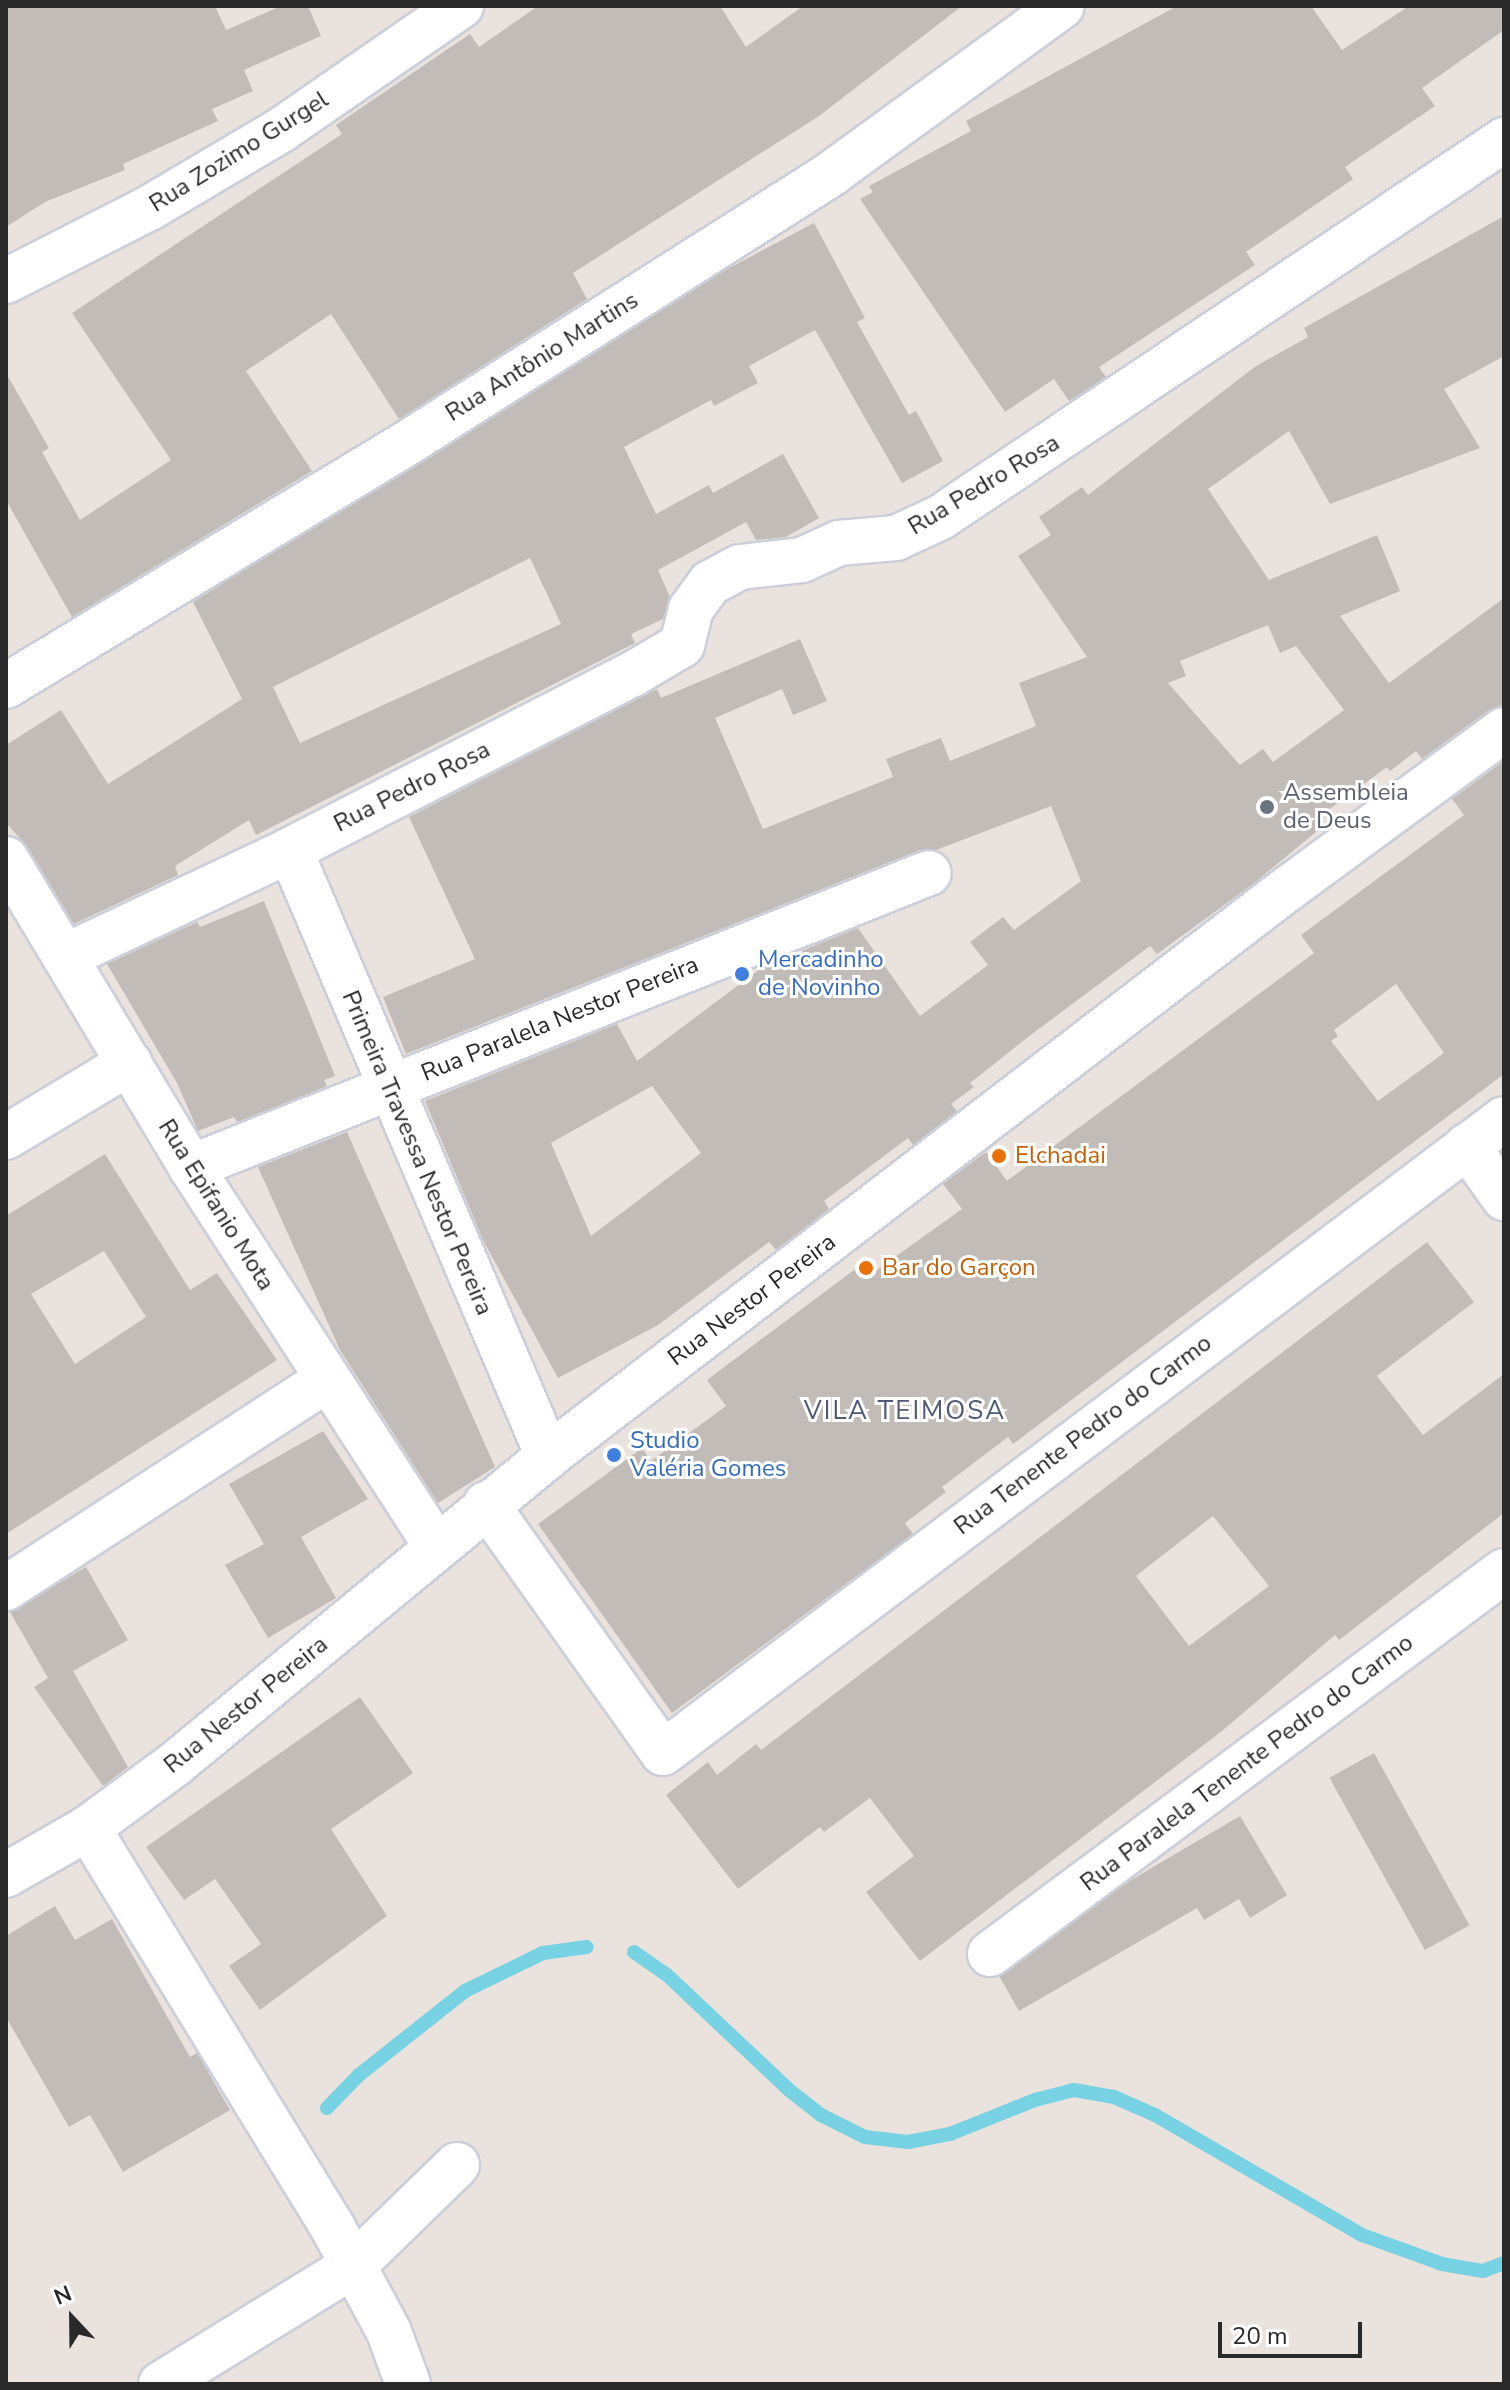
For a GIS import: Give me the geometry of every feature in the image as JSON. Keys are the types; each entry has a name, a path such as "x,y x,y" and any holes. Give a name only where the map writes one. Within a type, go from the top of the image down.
{"street":[{"name":"Rua Zozimo Gurgel","path":"6,281 151,207 281,130 461,6"},
{"name":"Rua Antônio Martins","path":"6,686 412,440 818,181 1062,6"},
{"name":"Rua Pedro Rosa","path":"66,956 290,850 631,675 682,645 691,609 710,583 740,567 802,560 839,543 896,538 1019,466 1504,140"},
{"name":"Rua Nestor Pereira","path":"6,1875 88,1828 286,1675 486,1504 1286,890 1504,730"},
{"name":"Primeira Travessa Nestor Pereira","path":"290,850 387,1088 548,1456"},
{"name":"Rua Epifanio Mota","path":"6,859 191,1167 326,1380 436,1545"},
{"name":"Rua Paralela Nestor Pereira","path":"191,1167 929,873"},
{"path":"6,1137 129,1063"},
{"name":"Rua Tenente Pedro do Carmo","path":"486,1504 663,1753 1504,1119"},
{"path":"1467,1146 1504,1198"},
{"path":"6,1588 326,1380"},
{"name":"Rua Paralela Tenente Pedro do Carmo","path":"990,1954 1504,1571"},
{"path":"88,1828 252,2090 389,2332 408,2384"},
{"path":"161,2384 353,2266 457,2165"}],"building":[{"path":"6,6 215,6 226,30 281,6 308,6 321,36 244,70 253,91 212,109 218,121 123,164 125,170 45,202 6,227"},
{"path":"538,6 720,6 746,47 803,6 962,6 819,116 573,273 587,299 399,419 331,314 246,371 312,471 72,617 6,500 6,373 49,448 42,452 80,520 171,460 72,313 342,134 336,125 470,34 479,47"},
{"path":"1177,6 1311,6 1342,50 1409,6 1504,6 1504,30 1422,88 1435,106 1345,167 1353,179 1246,252 1255,265 1099,367 1106,377 1069,401 1054,379 1005,412 860,199 873,192 869,186 971,131 966,121"},
{"path":"1504,216 1504,356 1444,389 1480,448 1330,504 1289,431 1208,489 1269,580 1377,535 1400,591 1340,616 1389,683 1504,598 1504,705 1489,710 1422,759 1416,751 1390,771 1387,767 1316,819 1322,827 1253,884 1157,954 1150,946 1028,1037 970,1083 974,1087 951,1104 957,1111 913,1145 908,1138 824,1201 829,1209 776,1250 769,1242 658,1325 558,1378 483,1240 425,1101 617,1024 637,1061 764,966 858,928 920,1016 988,965 970,942 1003,917 1014,930 1081,881 1051,806 936,850 920,850 406,1054 383,997 475,959 409,817 657,689 661,698 800,639 827,701 793,715 782,689 715,718 763,829 893,777 886,759 941,738 950,761 1036,726 1019,683 1087,657 1018,556 1051,535 1039,517 1082,487 1088,495 1256,366 1308,337 1304,328","holes":["1268,625 1280,653 1296,646 1344,710 1273,762 1263,749 1240,765 1168,683 1186,676 1180,661","652,1086 701,1153 591,1236 551,1143"]},
{"path":"814,223 865,318 857,322 909,415 916,411 943,461 902,483 815,330 749,366 758,383 714,406 711,400 624,447 656,514 709,485 713,493 783,454 819,518 786,537 756,540 746,522 658,570 670,597 663,619 631,634 635,643 256,835 249,820 175,866 178,875 74,924 27,846 6,823 6,745 61,710 108,784 242,699 193,602 729,268","holes":["530,558 561,624 300,743 273,687"]},
{"path":"1504,761 1504,1074 1013,1444 1008,1437 942,1487 946,1492 905,1523 913,1534 672,1713 538,1524 642,1448 651,1461 726,1406 707,1380 866,1261 874,1272 962,1209 943,1184 986,1152 1007,1181 1314,953 1301,935 1464,815 1452,799","holes":["1396,984 1444,1053 1378,1101 1331,1041 1338,1036 1334,1030"]},
{"path":"264,901 335,1076 324,1080 327,1086 237,1122 234,1117 198,1131 177,1083 107,964 197,922 200,927"},
{"path":"347,1132 495,1467 438,1503 340,1350 258,1167"},
{"path":"105,1154 190,1290 217,1273 277,1360 6,1534 6,1216","holes":["104,1251 146,1317 75,1364 31,1294"]},
{"path":"1427,1242 1474,1302 1377,1376 1423,1435 1504,1374 1504,1513 1339,1640 1335,1635 1222,1731 920,1961 866,1892 914,1856 870,1798 824,1832 820,1827 738,1889 666,1795 708,1762 717,1775 756,1744 761,1750","holes":["1213,1516 1269,1586 1189,1646 1136,1576"]},
{"path":"323,1431 368,1499 301,1537 336,1598 268,1638 225,1565 264,1544 229,1484"},
{"path":"86,1567 128,1640 73,1671 128,1767 103,1786 34,1687 48,1678 10,1612"},
{"path":"360,1697 413,1773 331,1829 387,1916 260,2010 229,1966 261,1944 215,1879 184,1900 146,1847"},
{"path":"1374,1753 1470,1925 1425,1950 1329,1778"},
{"path":"1240,1816 1287,1895 1250,1918 1239,1899 1204,1920 1197,1908 1019,2011 999,1976 1131,1880"},
{"path":"55,1906 75,1940 112,1919 190,2057 197,2053 230,2110 123,2172 90,2115 69,2127 6,2017 6,1936"}],"waterway":[{"path":"327,2108 359,2075 465,1991 543,1953 587,1947"},
{"path":"634,1952 666,1974 789,2090 821,2115 865,2137 908,2142 950,2134 1035,2100 1074,2090 1114,2097 1155,2115 1362,2235 1442,2264 1483,2271 1504,2263"}],"place":[{"name":"Assembleia de Deus","path":"1267,807"},
{"name":"Mercadinho de Novinho","path":"742,974"},
{"name":"Elchadai","path":"999,1156"},
{"name":"Bar do Garçon","path":"866,1268"},
{"name":"Studio Valéria Gomes","path":"614,1455"}],"district":[{"name":"VILA TEIMOSA","path":"905,1411"}]}
